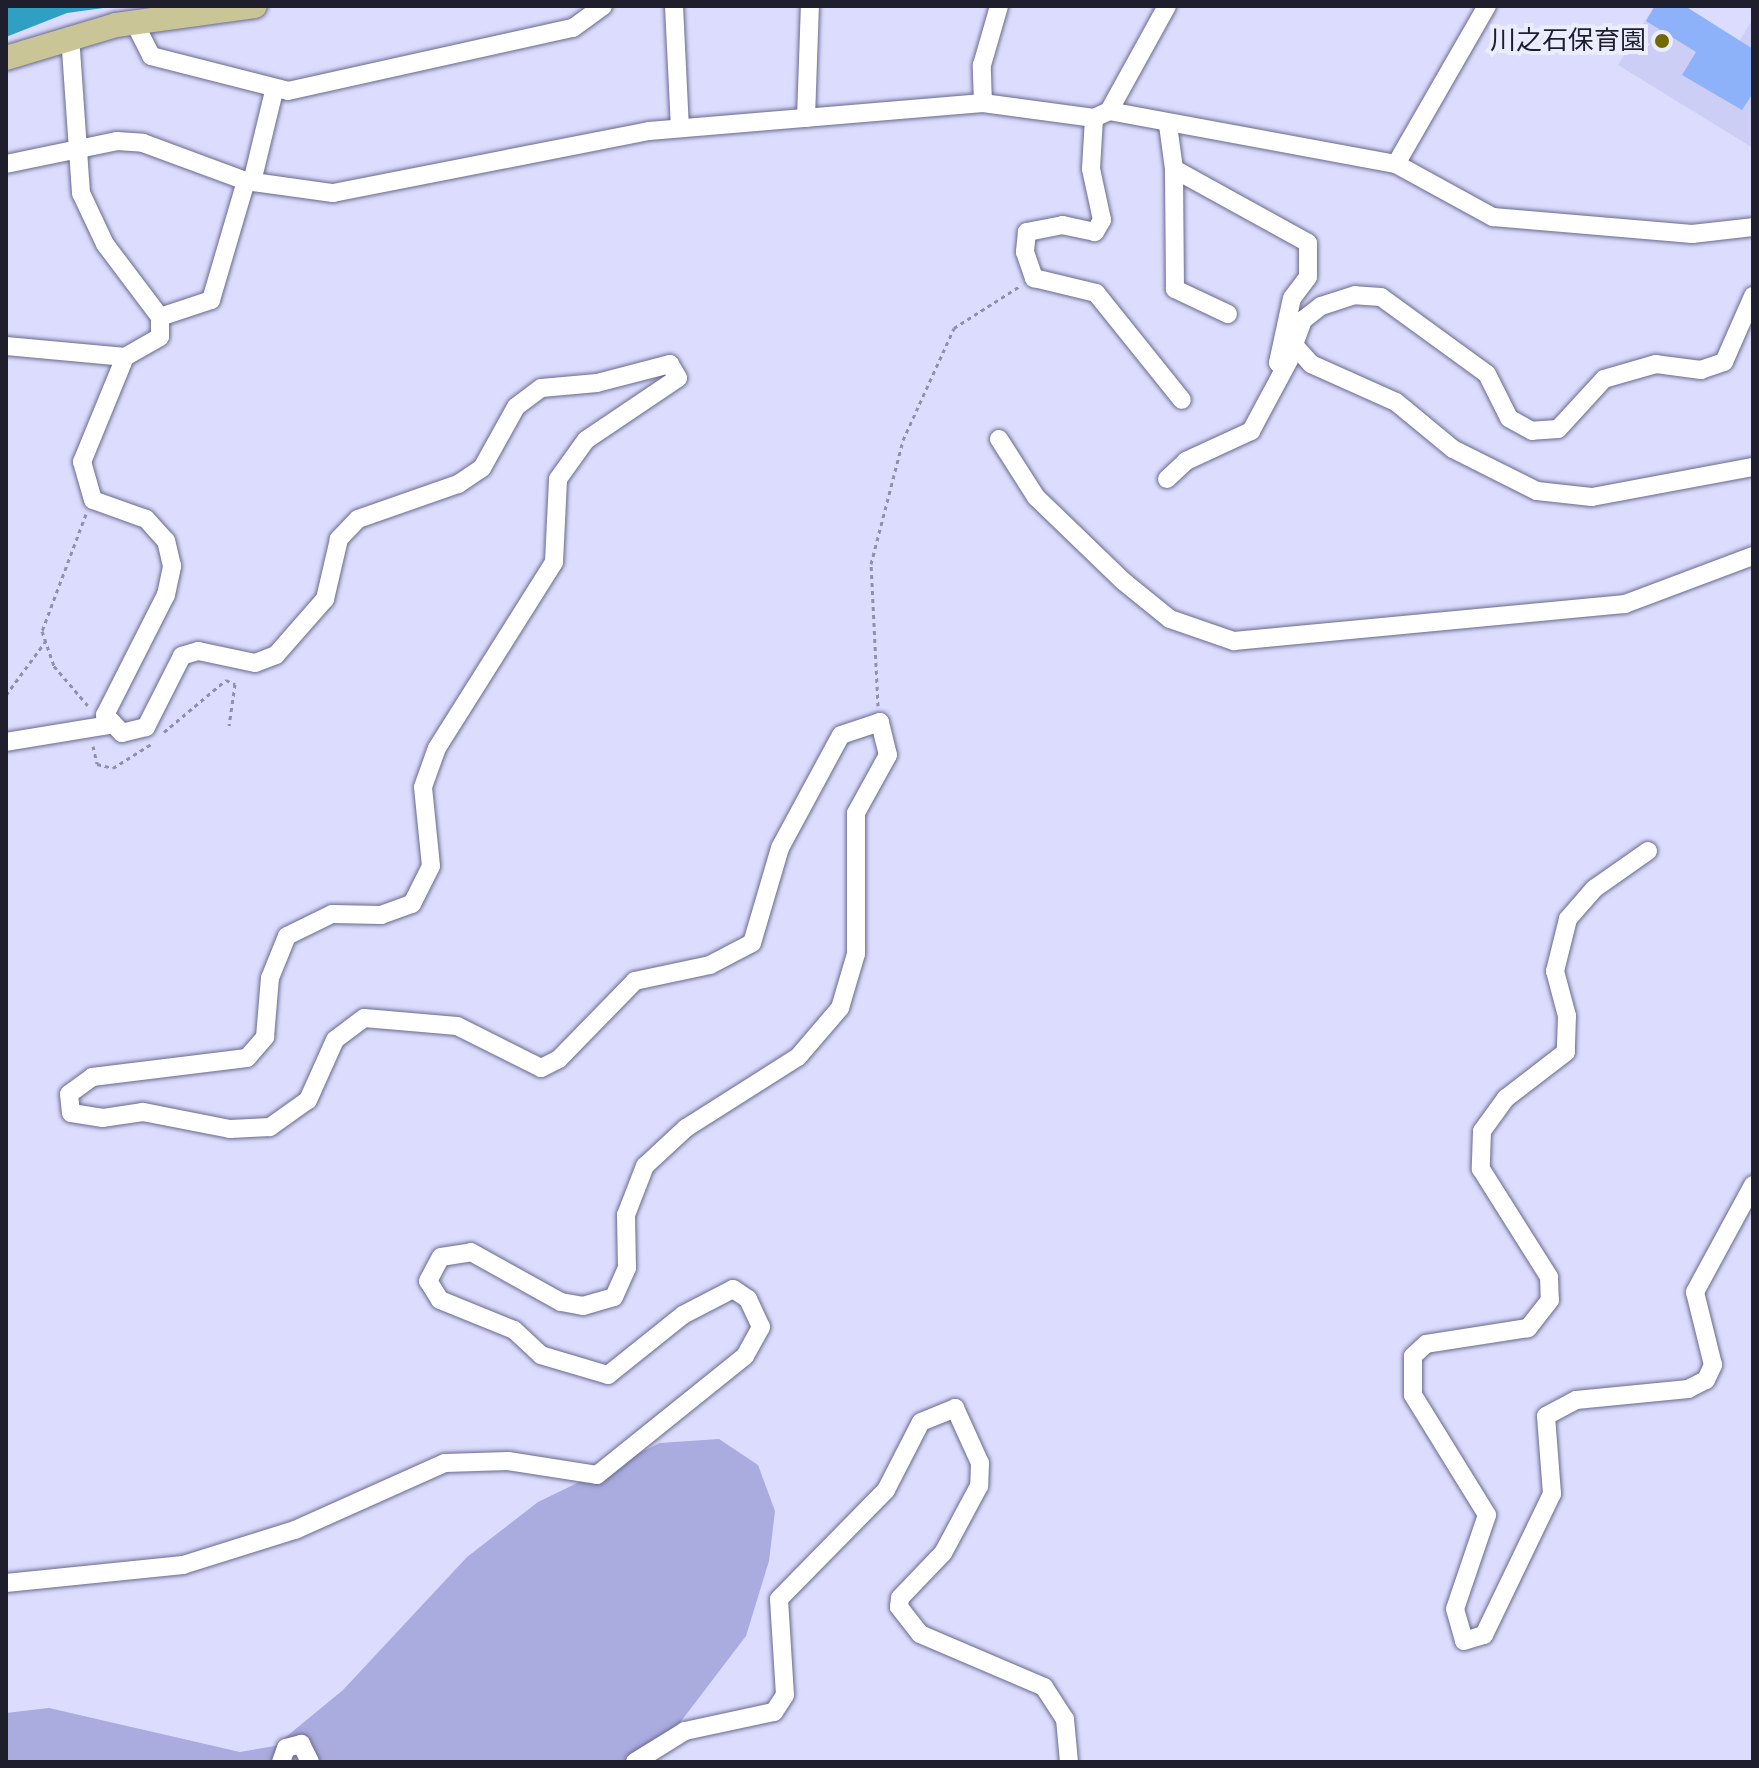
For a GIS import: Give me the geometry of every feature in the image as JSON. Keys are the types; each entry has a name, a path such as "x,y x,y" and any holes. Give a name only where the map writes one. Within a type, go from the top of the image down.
{"main road":[{"path":"6,58 70,36 172,11 255,6"}],"street":[{"path":"134,22 151,56 274,91 573,28 603,6"},
{"path":"674,6 680,128"},
{"path":"806,118 810,6"},
{"path":"983,103 982,65 999,6"},
{"path":"1167,6 1102,114 1091,169 1102,220 1095,232 1063,225 1027,232 1034,278 1096,293 1182,400"},
{"path":"1396,164 1487,6"},
{"path":"6,346 125,357 160,337 160,317 88,214 74,153 70,36"},
{"path":"160,317 211,300 274,91"},
{"path":"6,164 143,143 249,182 366,190 680,128 983,103 1102,114 1396,164 1493,217 1692,234 1753,227"},
{"path":"1168,125 1174,169 1175,289 1228,314"},
{"path":"1174,169 1308,243 1308,277 1292,298 1278,363 1284,369"},
{"path":"1167,479 1186,461 1251,431 1284,369 1297,355 1303,320 1321,306 1355,295 1381,297 1487,374 1509,418 1532,431 1558,429 1604,379 1656,364 1701,370 1724,362 1753,296"},
{"path":"1297,355 1396,402 1453,449 1537,491 1592,497 1753,467"},
{"path":"102,728 110,702 166,595 172,566 166,541 146,519 93,500 82,462 125,357"},
{"path":"6,742 102,728 122,733 146,727 182,656 198,651 255,663 276,655 325,599 339,539 358,519 458,484 482,468 516,407 541,388 597,383 656,365 676,368 678,378 586,440 558,479 554,562 437,748 423,787 431,866 412,904 381,915 332,914 287,936 270,978 265,1037 247,1058 106,1073 77,1086 67,1107 87,1118 143,1112 254,1130 285,1120 308,1100 335,1040 364,1018 457,1026 541,1068 559,1059 635,981 734,956 760,925 780,848 827,755 849,727 880,722 888,755 856,813 856,954 840,1008 798,1057 686,1128 645,1166 626,1215 627,1268 614,1297 583,1306 561,1302 471,1252 441,1257 428,1281 440,1300 514,1330 541,1355 608,1375 683,1315 733,1289 760,1317 745,1356 597,1475 508,1461 445,1463 295,1530 183,1565 6,1583"},
{"path":"999,439 1036,497 1123,581 1170,619 1234,641 1625,604 1753,556"},
{"path":"1648,851 1594,889 1568,919 1555,971 1567,1016 1566,1052 1506,1098 1482,1131 1481,1169 1549,1277 1550,1300 1528,1328 1426,1344 1413,1356 1413,1395 1487,1515 1455,1609 1464,1641 1484,1635 1552,1494 1546,1416 1576,1400 1688,1389 1706,1380 1713,1365 1695,1292 1753,1185"},
{"path":"635,1762 685,1731 774,1712 785,1695 779,1599 886,1490 921,1422 955,1408 980,1463 979,1486 943,1553 899,1607 920,1634 968,1649 1044,1687 1065,1719 1069,1762"},
{"path":"281,1762 286,1748 301,1744 310,1762"}],"path":[{"path":"880,722 871,564 903,440 954,328 1034,278"},
{"path":"93,500 52,589 45,642 54,666 89,705 102,728 97,764 113,768 142,755 226,680 235,684 229,726"},
{"path":"6,695 45,642"}],"shaded area":[{"path":"6,6 118,6 67,13 6,37"},
{"path":"1654,6 1667,6 1737,45 1753,19 1753,148 1618,65"},
{"path":"719,1439 758,1465 775,1511 769,1561 746,1636 650,1762 6,1762 6,1713 49,1708 240,1752 275,1746 343,1690 467,1557 538,1502 660,1443"}],"building":[{"path":"1655,6 1685,6 1753,49 1753,93 1742,110 1682,75 1696,52 1646,21"}],"place":[{"name":"川之石保育園","path":"1662,41"}]}
